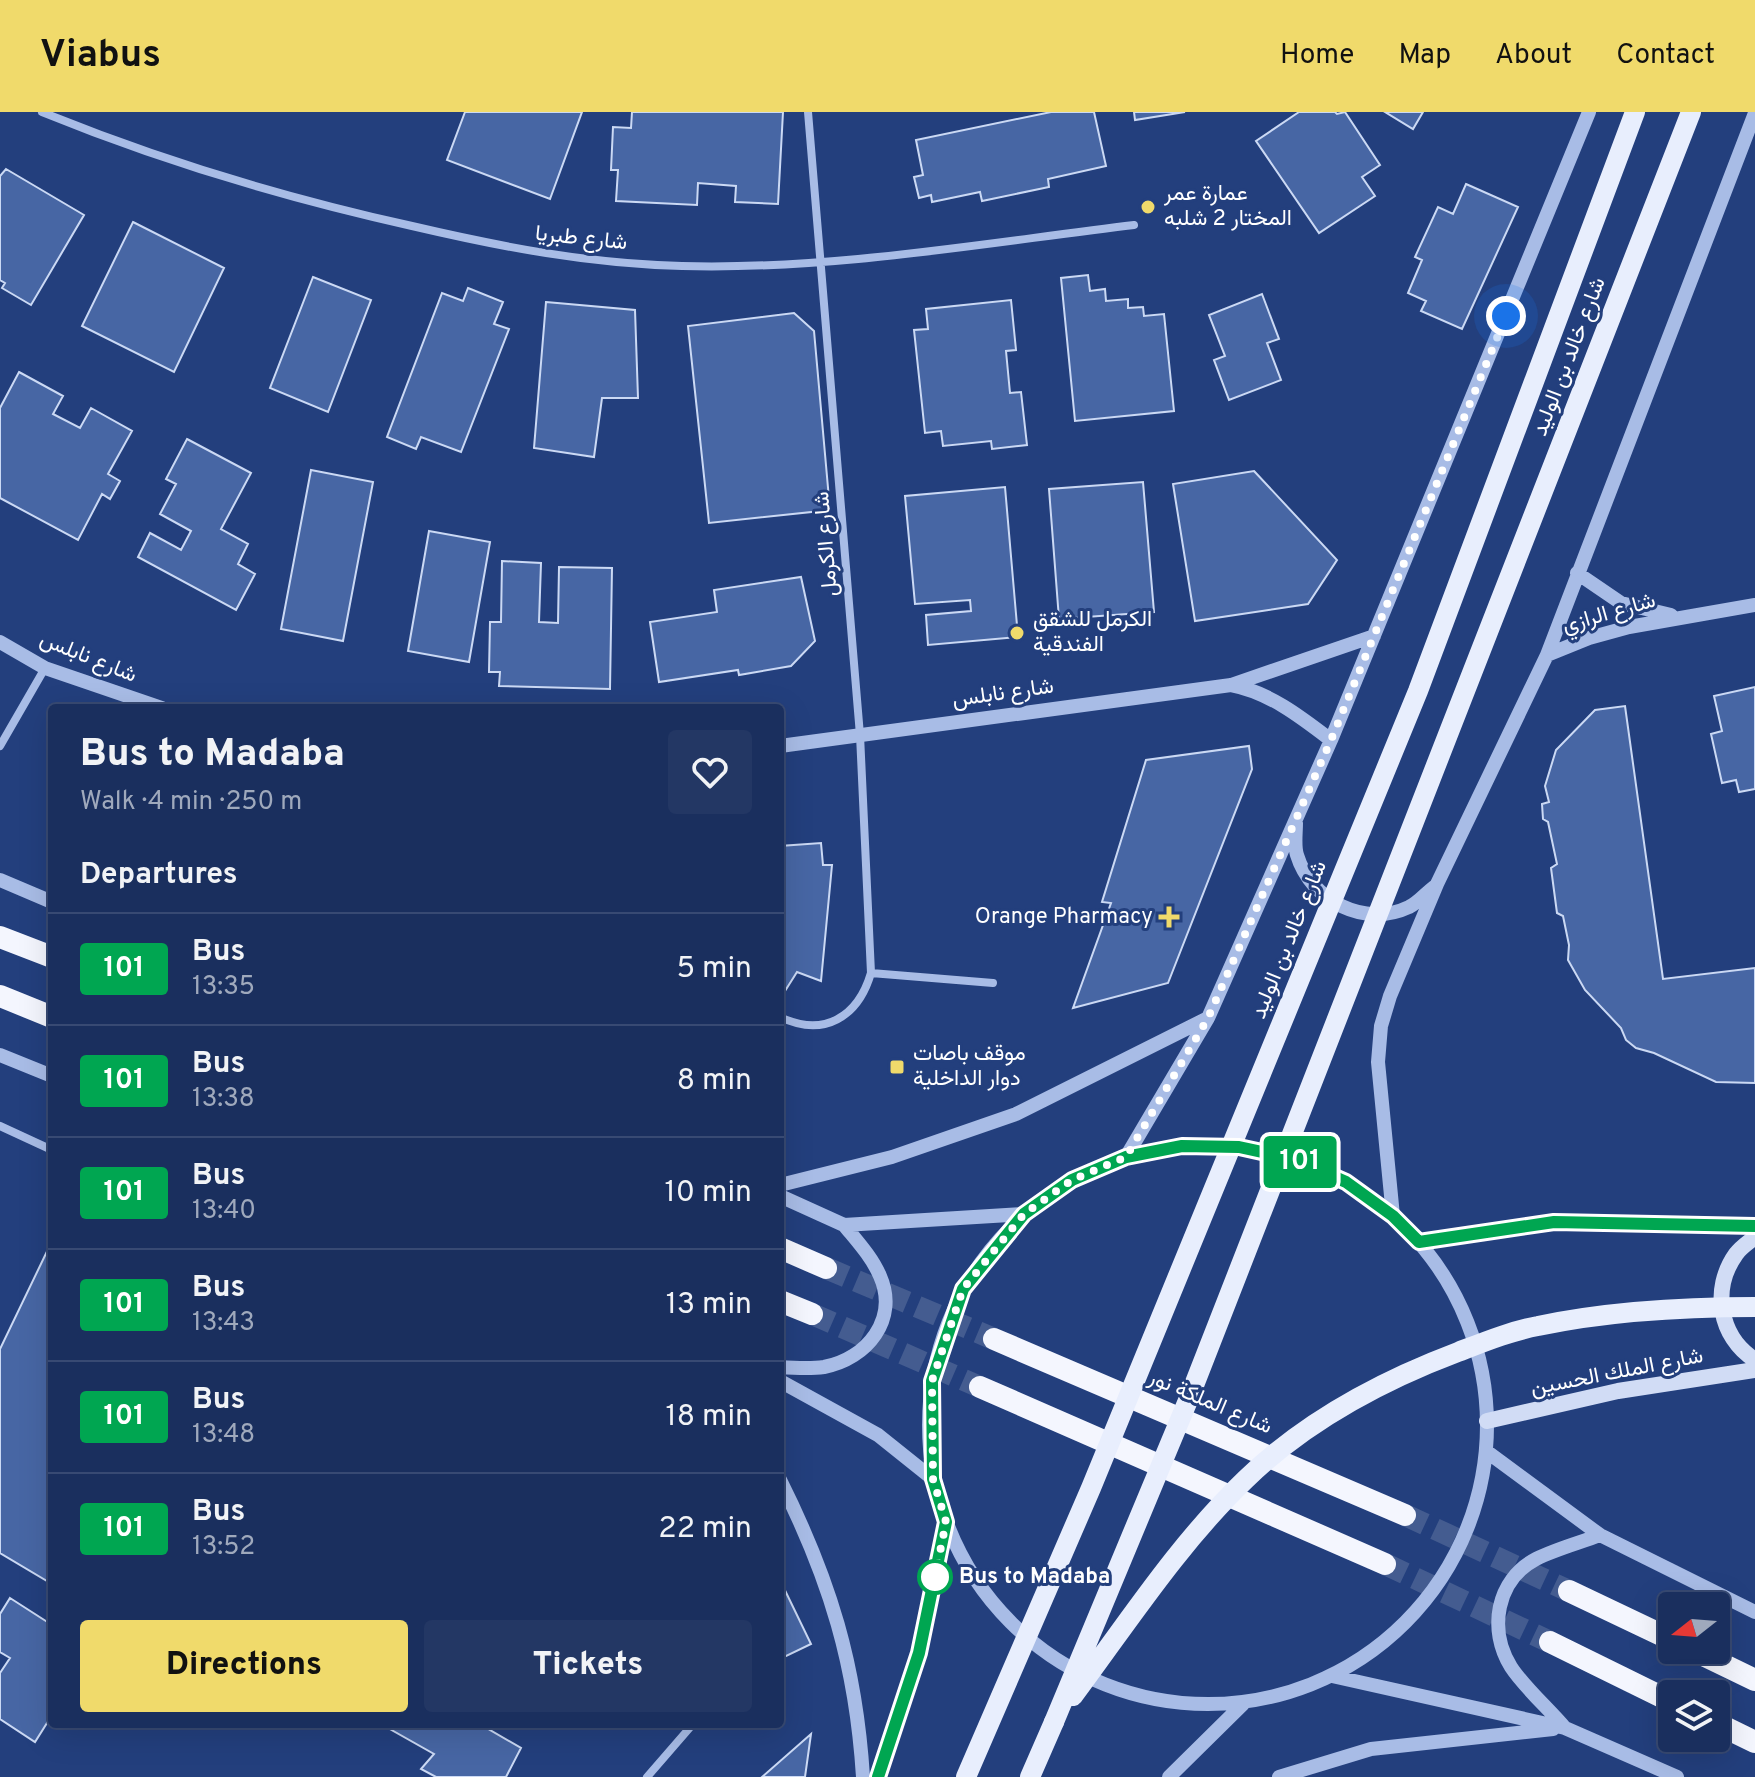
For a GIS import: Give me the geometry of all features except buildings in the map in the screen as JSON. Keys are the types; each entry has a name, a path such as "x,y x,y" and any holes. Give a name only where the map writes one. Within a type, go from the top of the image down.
{"highway":[{"path":"0,937 48,955"},
{"path":"0,996 48,1015"},
{"path":"784,1250 826,1268"},
{"path":"784,1303 812,1314"},
{"name":"شارع الملكة نور","path":"994,1339 1405,1515"},
{"path":"980,1387 1385,1564"},
{"path":"1569,1591 1658,1633"},
{"path":"1550,1642 1658,1695"},
{"path":"1722,1664 1755,1680"},
{"path":"1730,1730 1755,1742"}],"main road":[{"name":"شارع خالد بن الوليد","path":"966,1777 1091,1488 1418,691 1635,112"},
{"name":"شارع خالد بن الوليد","path":"1030,1777 1189,1398 1691,112"},
{"path":"1419,1242 1554,1222 1755,1226"},
{"path":"1755,1237 1737,1252 1724,1277 1721,1304 1728,1331 1744,1353 1755,1360"},
{"path":"1054,1722 1177,1555 1246,1479 1290,1441 1364,1393 1413,1369 1537,1326 1639,1311 1755,1307"},
{"name":"شارع الملك الحسين","path":"1487,1421 1618,1391 1755,1370"}],"street":[{"name":"شارع طبريا","path":"42,112 128,147 328,207 512,249 586,260 683,266 822,263 1134,225"},
{"name":"شارع الكرمل","path":"808,112 860,735 871,973"},
{"name":"شارع خالد بن الوليد","path":"1126,1157 1208,1018 1331,740 1589,112"},
{"path":"1393,1216 1378,1062 1381,1026 1390,996 1437,884 1547,655 1755,113"},
{"name":"شارع الرازي","path":"1577,573 1621,603 1683,617"},
{"name":"شارع الرازي","path":"1547,655 1610,631 1755,605"},
{"name":"شارع نابلس","path":"784,745 1231,685 1374,636"},
{"name":"شارع نابلس","path":"0,642 45,668 145,704"},
{"path":"0,746 45,668"},
{"name":"شارع نابلس","path":"1231,685 1249,688 1268,697 1331,740"},
{"path":"1296,819 1297,854 1313,886 1341,908 1375,915 1410,907 1437,884"},
{"path":"0,880 48,900"},
{"path":"784,1019 818,1026 851,1013 865,994 871,973 993,983"},
{"path":"784,1184 892,1157 1016,1114 1208,1018"},
{"path":"0,1055 48,1074"},
{"path":"0,1126 48,1148"},
{"path":"1182,1146 1239,1147 1294,1159 1346,1182 1393,1216 1419,1242 1456,1296 1479,1357 1487,1421 1486,1451 1471,1520 1438,1584 1392,1637 1332,1676 1243,1704 1181,1704 1120,1691 1063,1665 1014,1627 974,1579 946,1522 933,1479 932,1381 963,1289 1024,1214 1072,1180 1126,1157 1182,1146"},
{"path":"784,1198 844,1225 870,1257 881,1278 887,1308 880,1329 862,1351 824,1367 784,1367"},
{"path":"844,1225 1024,1214"},
{"path":"784,1383 878,1435 933,1479"},
{"path":"1486,1451 1600,1535 1755,1612"},
{"path":"784,1488 806,1532 837,1617 850,1668 863,1777"},
{"path":"878,1777 919,1653 946,1522"},
{"path":"1565,1728 1511,1667 1498,1634 1500,1601 1511,1579 1535,1560 1600,1535"},
{"path":"1332,1676 1565,1728 1677,1777"},
{"path":"1169,1777 1243,1704"},
{"path":"647,1777 690,1728"},
{"path":"1279,1777 1371,1749 1565,1728"}],"tunnel":[{"path":"826,1268 994,1339"},
{"path":"812,1314 980,1387"},
{"path":"1405,1515 1569,1591"},
{"path":"1385,1564 1550,1642"}],"bus line":[{"name":"101","path":"878,1777 919,1653 946,1522 933,1479 932,1381 963,1289 1024,1214 1072,1180 1126,1157 1182,1146 1239,1147 1294,1159 1346,1182 1393,1216 1419,1242 1554,1222 1755,1226"}],"place":[{"name":"عمارة عمر المختار 2 شلبه","path":"1148,207"},
{"name":"الكرمل للشقق الفندقية","path":"1017,633"},
{"name":"Orange Pharmacy","path":"1169,917"},
{"name":"موقف باصات دوار الداخلية","path":"897,1067"},
{"name":"Bus to Madaba","path":"935,1577"}],"route":[{"path":"935,1577 946,1522 933,1479 932,1381 963,1289 1024,1214 1072,1180 1126,1157 1208,1018 1331,740 1506,316"}]}
